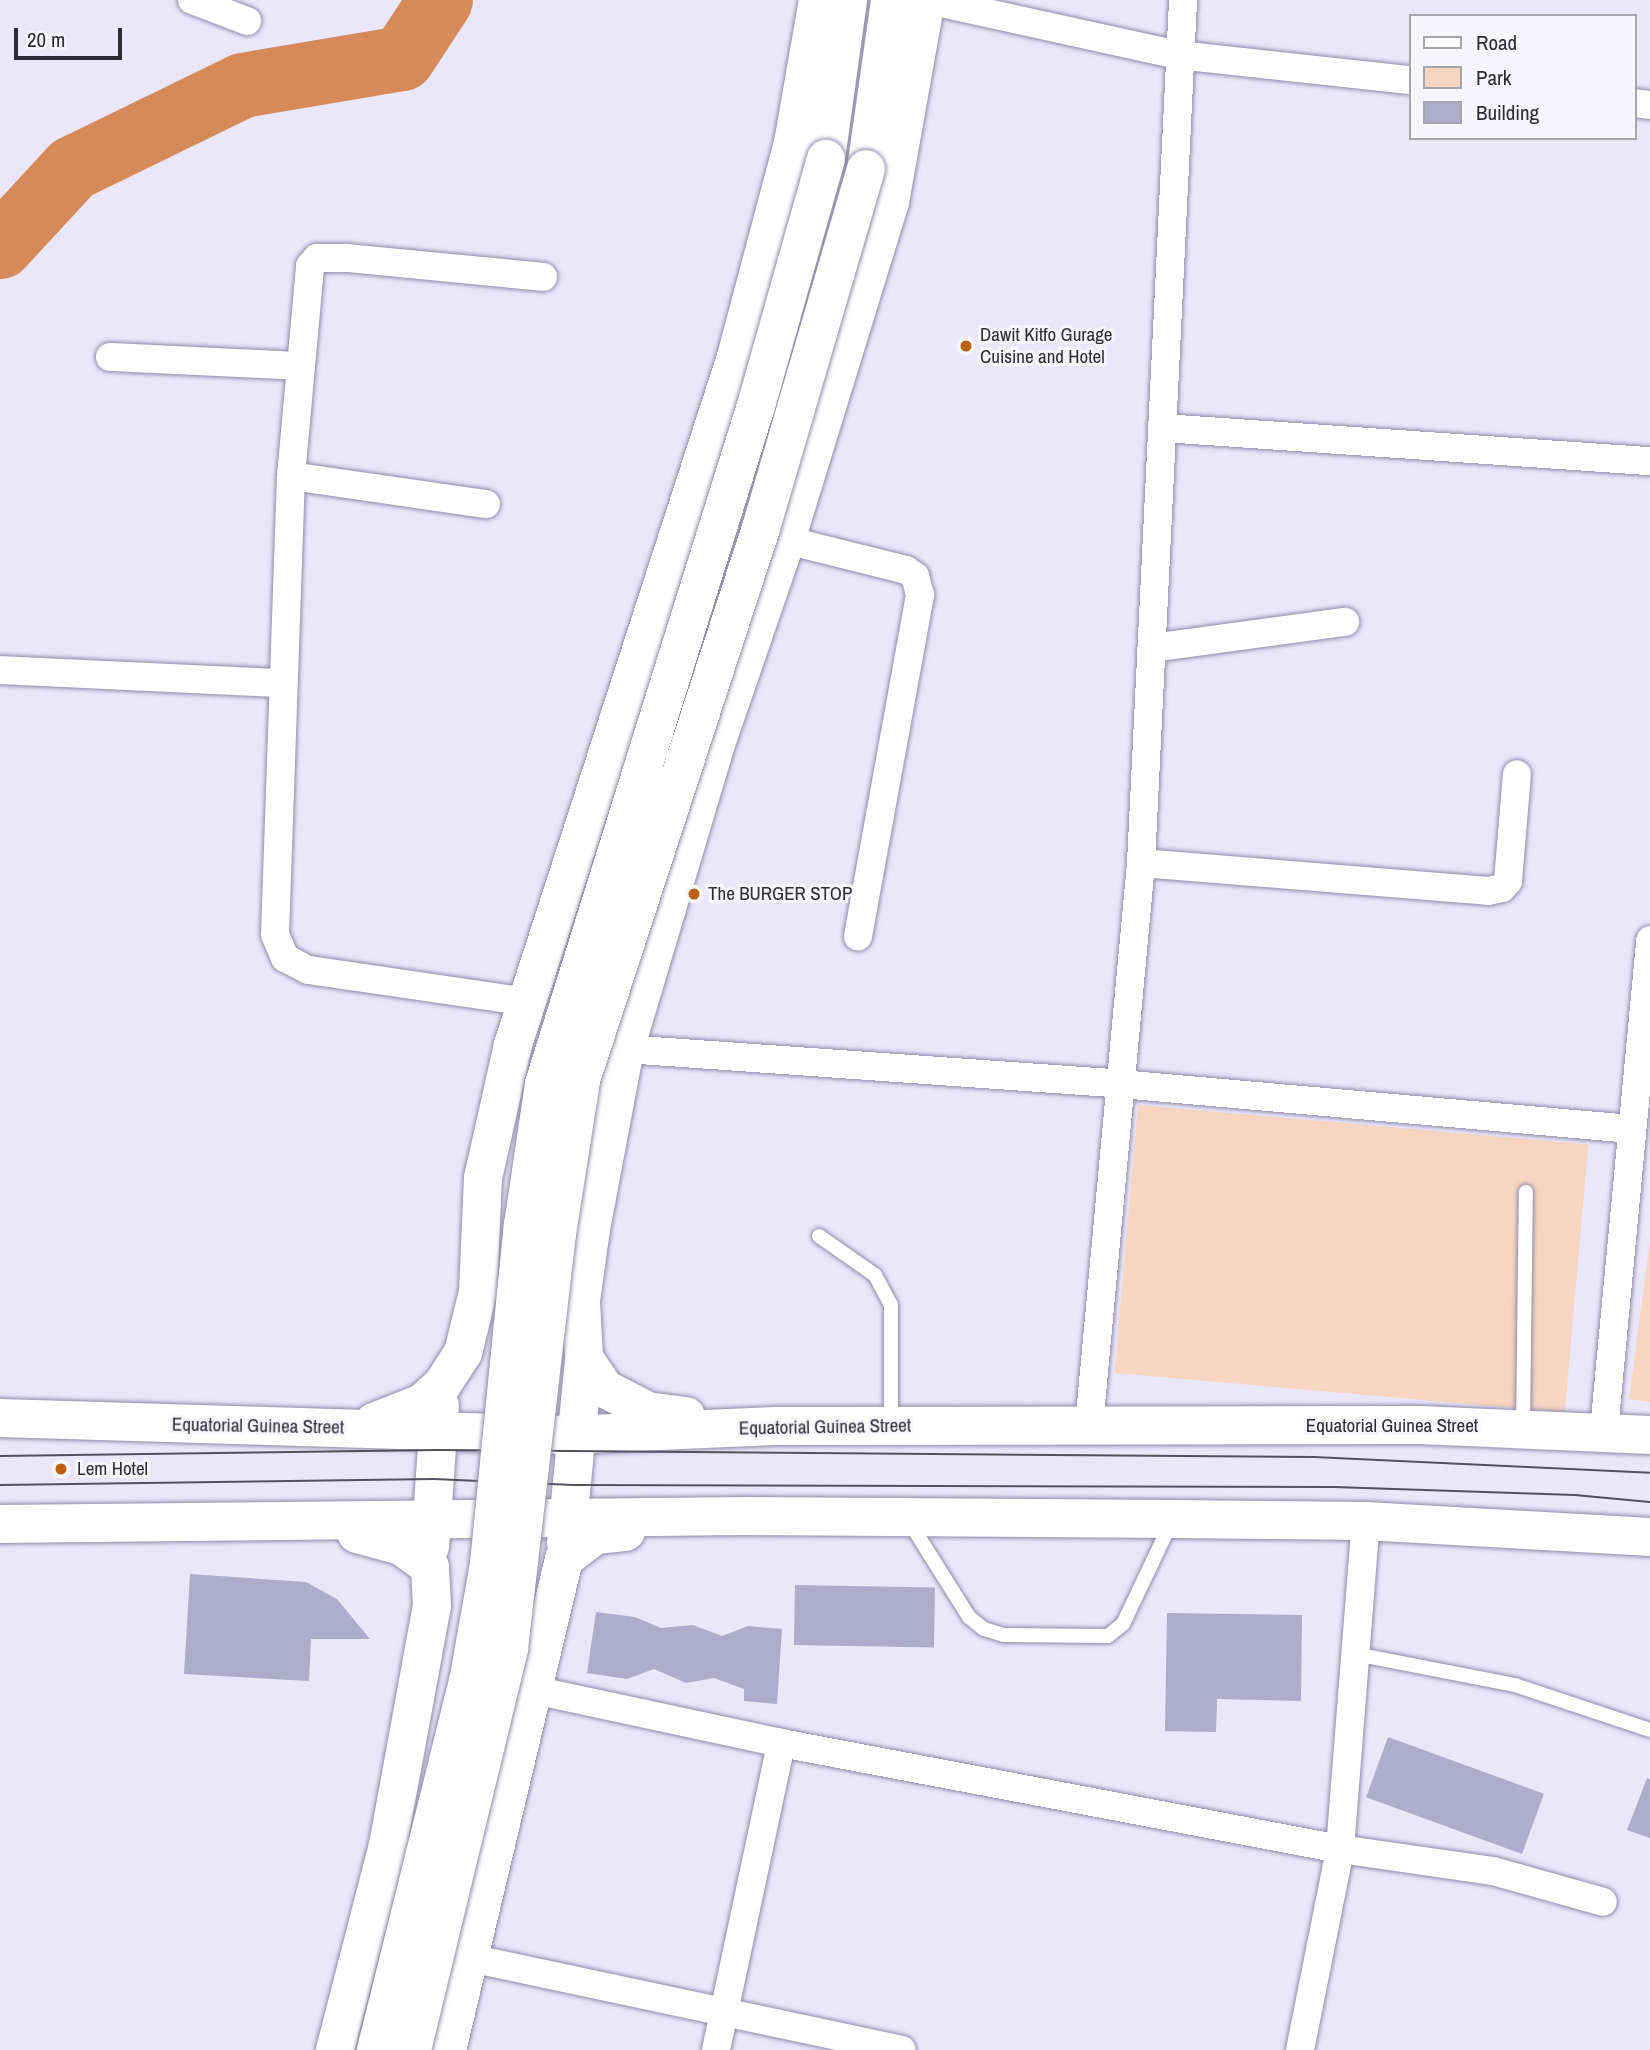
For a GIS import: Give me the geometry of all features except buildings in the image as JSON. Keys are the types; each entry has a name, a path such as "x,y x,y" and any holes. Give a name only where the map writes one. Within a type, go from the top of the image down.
{"main road":[{"path":"359,1428 422,1403 442,1385 463,1353 478,1292 483,1178 513,1045 736,357 793,143 818,0"},
{"path":"376,2050 468,1682 489,1563 523,1225 544,1084 756,406 825,159 848,0"},
{"path":"412,2050 509,1648 557,1234 581,1080 761,527 866,169 890,0"},
{"path":"447,2050 564,1559 579,1434 584,1358 581,1301 625,1049 718,738 786,540 890,202 927,0"},
{"path":"584,1358 605,1388 648,1411 775,1426"},
{"path":"335,2050 388,1845 432,1606 431,1521 442,1385"},
{"name":"Equatorial Guinea Street","path":"0,1418 579,1434 775,1426 1420,1425 1604,1430 1650,1435"},
{"path":"564,1559 596,1535 746,1516"},
{"path":"0,1524 303,1523 746,1516 1174,1519 1366,1521 1650,1537"},
{"path":"303,1523 385,1539 430,1567"}],"street":[{"path":"192,0 247,21"},
{"path":"927,0 1178,55 1408,80"},
{"path":"1088,1426 1141,863 1178,55 1183,0"},
{"path":"528,1002 308,970 285,958 275,934 280,683 291,475 310,266 317,258 543,277"},
{"path":"110,357 300,366"},
{"path":"1163,428 1650,461"},
{"path":"291,475 485,504"},
{"path":"786,540 906,570 915,576 920,596 858,936"},
{"path":"1152,648 1345,622"},
{"path":"0,670 280,683"},
{"path":"1141,863 1488,891 1502,888 1508,881 1517,774"},
{"path":"1604,1430 1641,1130 1650,940"},
{"path":"625,1049 1120,1084 1641,1130"},
{"path":"1300,2050 1340,1849 1366,1521"},
{"path":"534,1689 781,1743 1340,1849 1493,1871 1603,1902"},
{"path":"716,2050 781,1743"},
{"path":"470,1958 725,2015 901,2050"}],"lane":[{"path":"1523,1427 1526,1192"},
{"path":"819,1236 875,1275 891,1305 891,1425"},
{"path":"907,1517 970,1617 984,1629 1004,1635 1108,1636 1123,1624 1174,1519"},
{"path":"1355,1654 1515,1685 1650,1730"}],"green space":[{"path":"1138,1105 1588,1144 1565,1412 1115,1373"},
{"path":"1650,1241 1650,1402 1629,1399"}],"waterway":[{"path":"0,246 72,168 242,85 402,58 440,0"}],"tram line":[{"path":"0,1456 436,1450 1315,1457 1650,1473"},
{"path":"0,1485 434,1479 574,1485 1334,1487 1575,1495 1650,1502"}],"place":[{"name":"Dawit Kitfo Gurage Cuisine and Hotel","path":"966,346"},
{"name":"The BURGER STOP","path":"694,894"},
{"name":"Lem Hotel","path":"61,1469"}]}
